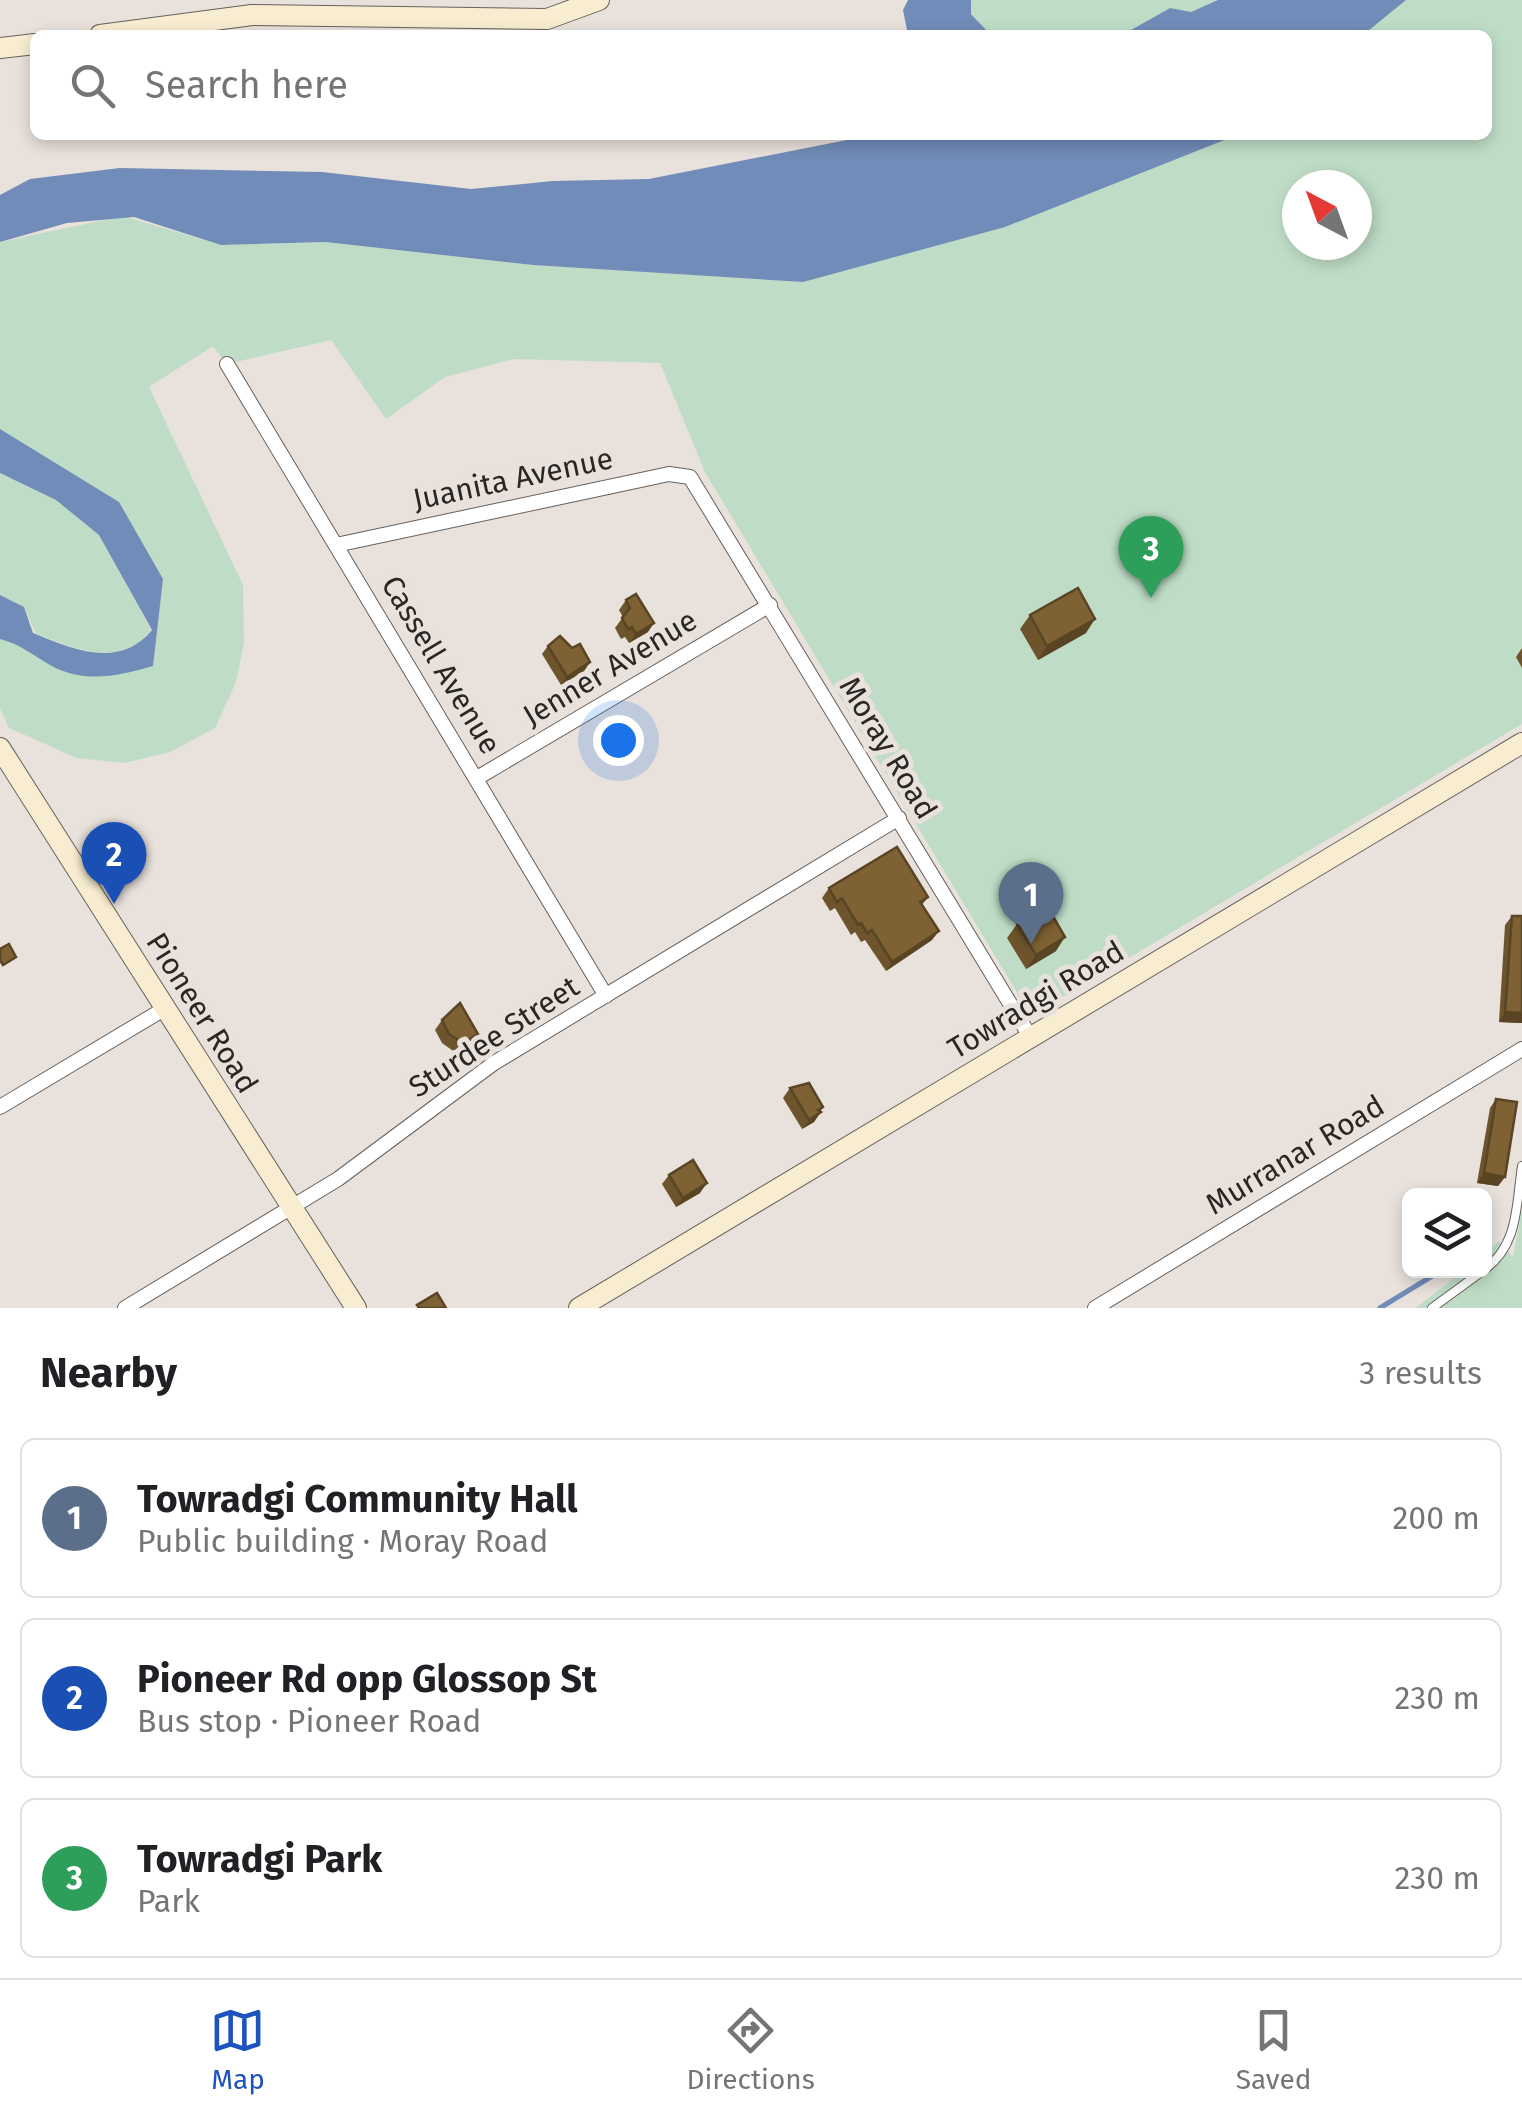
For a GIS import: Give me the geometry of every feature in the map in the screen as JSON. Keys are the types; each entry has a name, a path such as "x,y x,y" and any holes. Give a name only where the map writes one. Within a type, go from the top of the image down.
{"main road":[{"path":"126,30 248,7 531,20 598,0"},
{"path":"0,48 30,45"},
{"name":"Towradgi Road","path":"579,1308 1522,743"},
{"name":"Pioneer Road","path":"0,748 356,1308"}],"street":[{"name":"Cassell Avenue","path":"227,364 606,996"},
{"name":"Juanita Avenue","path":"336,545 669,474 681,473 698,485"},
{"name":"Moray Road","path":"698,485 1031,1038"},
{"name":"Jenner Avenue","path":"477,778 770,605"},
{"name":"Sturdee Street","path":"125,1308 292,1209 494,1062 898,818"},
{"path":"0,1107 164,1009"},
{"name":"Murranar Road","path":"1096,1308 1522,1048"}],"lane":[{"path":"1492,1265 1503,1257 1511,1242 1522,1166"},
{"path":"1436,1307 1474,1278"}],"green space":[{"path":"971,0 1218,0 1191,13 1170,8 1131,30 986,30 971,13"},
{"path":"1402,0 1522,0 1522,724 1031,1016 705,472 660,363 514,359 445,377 386,419 331,340 227,364 213,346 149,387 243,585 244,643 236,682 215,728 170,752 124,763 77,758 9,728 0,708 0,639 16,643 56,668 152,666 163,579 0,431 0,242 123,216 221,245 324,242 533,265 803,282 1218,140 1492,140 1492,30 1369,30"},
{"path":"0,473 56,500 100,535 151,630 139,642 111,653 66,645 36,634 24,607 0,595"},
{"path":"1522,1209 1522,1308 1416,1308 1454,1278 1492,1278 1492,1247 1499,1241 1513,1257"}],"water":[{"path":"908,0 971,0 971,14 986,30 907,30 903,10"},
{"path":"1218,0 1406,0 1369,30 1131,30 1170,8 1191,12"},
{"path":"847,140 1224,140 1005,227 803,282 533,265 325,242 221,245 134,217 67,223 0,242 0,195 30,179 120,168 322,172 471,189 553,181 649,179"},
{"path":"0,429 119,502 163,579 153,666 114,675 75,675 0,639 0,595 24,607 33,633 79,650 125,650 152,630 99,535 56,500 0,473"}],"building":[{"path":"1078,588 1095,619 1047,646 1030,615"},
{"path":"636,594 654,623 636,634 622,618 630,608 626,600"},
{"path":"560,636 572,648 580,644 590,662 567,677 548,646"},
{"path":"897,847 928,897 920,902 939,931 892,962 872,930 867,933 861,923 858,925 842,898 837,902 829,888"},
{"path":"1047,906 1065,937 1036,955 1017,924"},
{"path":"1512,916 1522,916 1522,1013 1505,1012"},
{"path":"9,944 16,957 3,965 0,949"},
{"path":"460,1003 478,1034 463,1043 449,1034 442,1020"},
{"path":"809,1083 823,1107 809,1120 790,1088"},
{"path":"1496,1099 1517,1102 1505,1177 1484,1173"},
{"path":"693,1160 707,1183 683,1198 669,1175"},
{"path":"437,1293 446,1308 419,1308 417,1305"}],"waterway":[{"path":"1380,1308 1429,1278"}],"place":[{"name":"Towradgi Park","path":"1151,598"},
{"name":"Pioneer Rd opp Glossop St","path":"114,904"},
{"name":"Towradgi Community Hall","path":"1031,944"}]}
